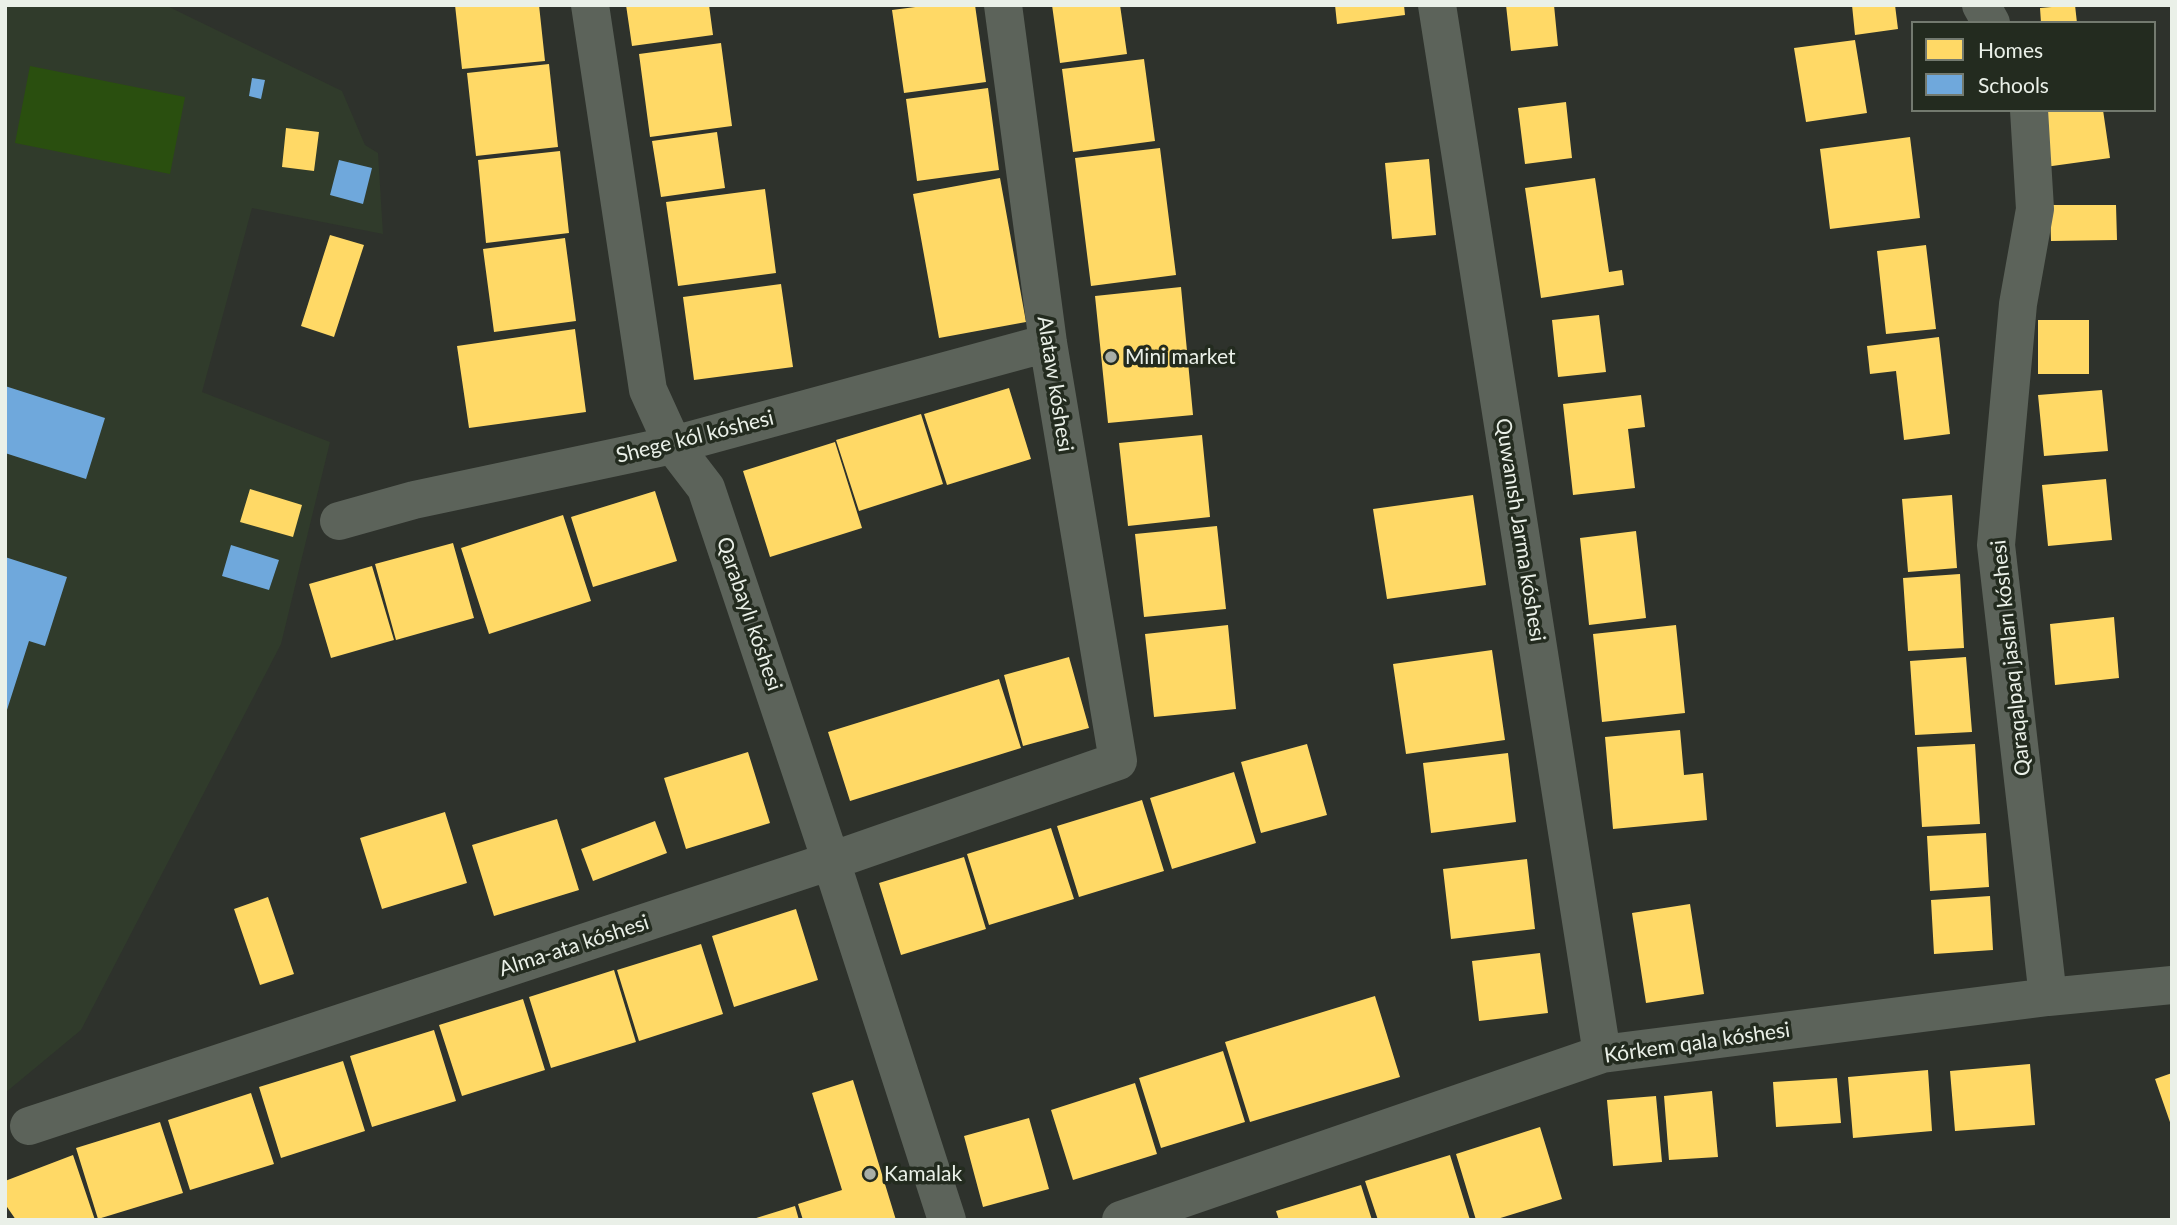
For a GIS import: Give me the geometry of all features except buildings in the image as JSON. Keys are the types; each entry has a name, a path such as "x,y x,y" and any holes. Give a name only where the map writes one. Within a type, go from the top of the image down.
{"street":[{"name":"Qarabaylı kóshesi","path":"590,5 649,390 673,445 706,488 831,860 947,1220"},
{"name":"Alataw kóshesi","path":"1003,5 1048,343 1118,761"},
{"name":"Quwanısh Jarma kóshesi","path":"1437,5 1602,1054"},
{"path":"1981,5 1990,21"},
{"name":"Qaraqalpaq jasları kóshesi","path":"2029,112 2035,209 2018,304 1996,545 2048,996"},
{"name":"Shege kól kóshesi","path":"339,521 414,500 673,445 1048,343"},
{"name":"Alma-ata kóshesi","path":"29,1126 831,860 1118,761"},
{"name":"Kórkem qala kóshesi","path":"1121,1220 1602,1054 2048,996 2172,985"}],"shaded area":[{"path":"5,5 165,5 342,91 365,145 378,153 383,234 252,208 202,392 330,442 281,644 81,1030 5,1093"}],"green space":[{"path":"30,66 185,97 170,174 15,143"}],"place":[{"name":"Mini market","path":"1111,357"},
{"name":"Kamalak","path":"870,1174"}]}
